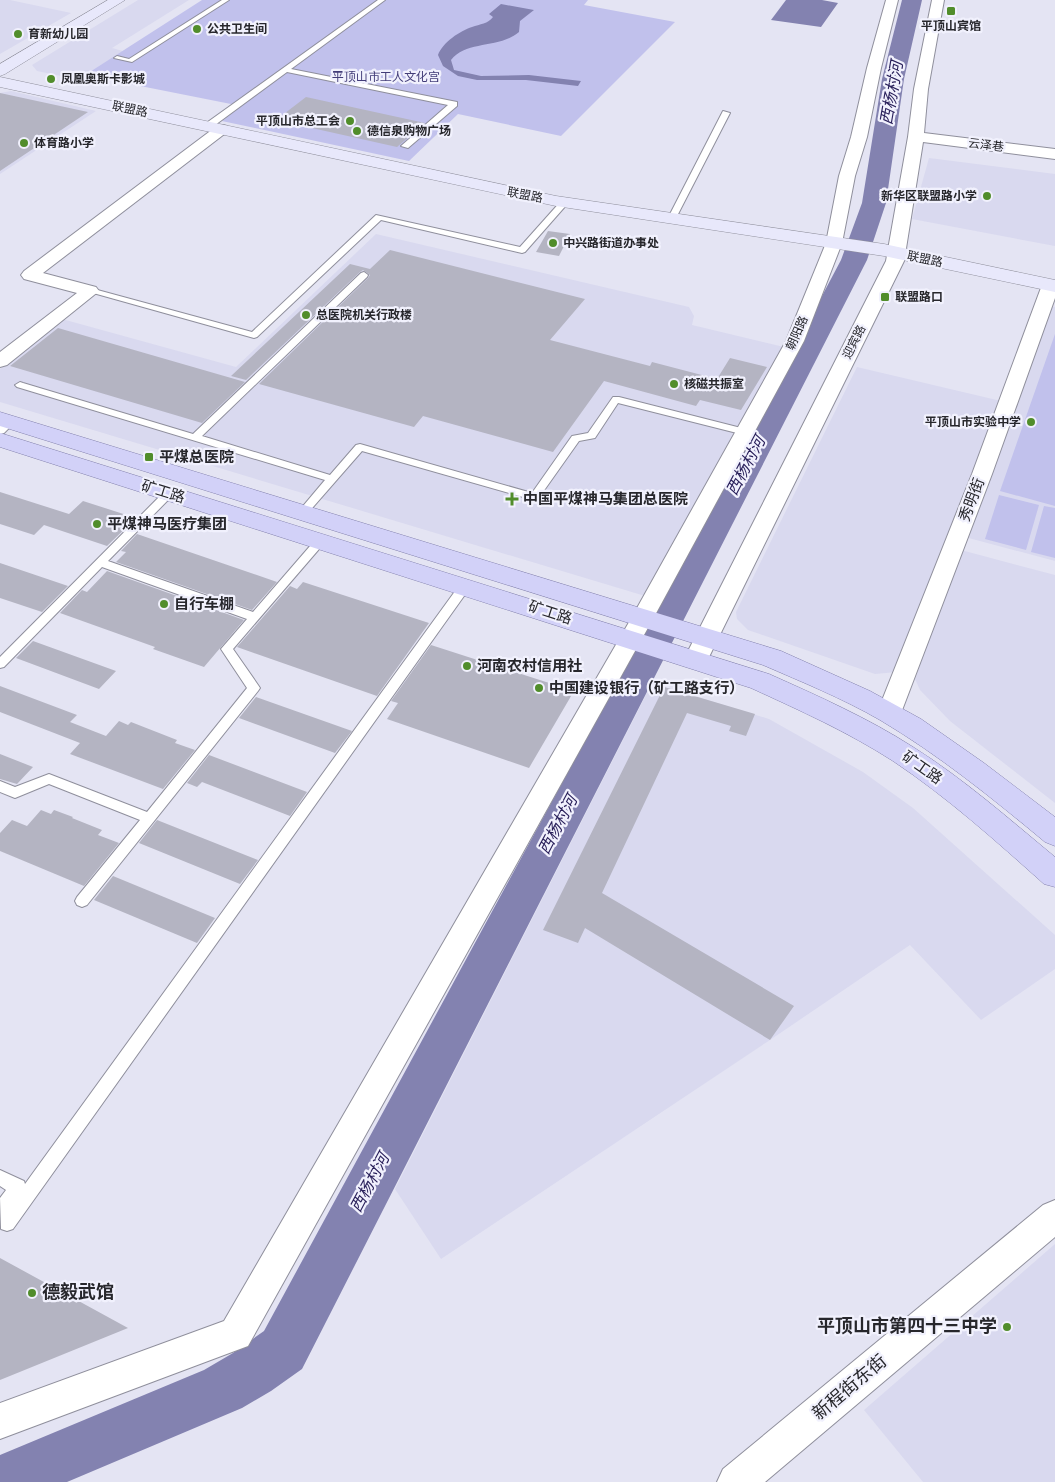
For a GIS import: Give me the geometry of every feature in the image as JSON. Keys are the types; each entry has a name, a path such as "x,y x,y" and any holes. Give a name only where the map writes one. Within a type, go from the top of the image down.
{"main road":[{"name":"矿工路","path":"3,428 169,494 465,586 637,628"},
{"name":"矿工路","path":"3,428 304,512 690,645 772,658 848,692 889,713 958,757 1055,834"},
{"name":"矿工路","path":"690,645 760,681 833,714 876,738 938,778 1055,875"}],"street":[{"path":"0,71 118,0"},
{"name":"朝阳路","path":"0,1421 236,1334 637,628 795,342 838,243 847,176 859,138 874,68 892,0"},
{"name":"迎宾路","path":"690,645 895,261 891,251 916,136 921,89 938,0"},
{"name":"联盟路","path":"0,82 512,192 565,202 891,251 1053,286"},
{"path":"90,291 30,275 215,127"},
{"name":"云泽巷","path":"916,136 1055,154"},
{"name":"秀明街","path":"889,713 1053,286"},
{"path":"0,361 90,291"},
{"name":"新程街东街","path":"736,1482 1055,1216"}],"lane":[{"path":"117,58 130,61 226,0"},
{"path":"215,127 285,70 382,0"},
{"path":"285,70 454,104 405,146"},
{"path":"672,218 726,113"},
{"path":"90,291 254,335 379,217 522,250 565,202"},
{"path":"195,437 364,275"},
{"path":"20,385 333,479"},
{"path":"304,512 360,448 534,497 576,438 591,436 616,399 745,432"},
{"path":"0,664 169,494"},
{"path":"82,901 254,688 227,649 321,541"},
{"path":"101,563 254,617"},
{"path":"4,1217 465,586"},
{"path":"0,786 15,793 49,779 149,818"},
{"path":"0,1178 18,1187 4,1217"}],"shaded area":[{"name":"育新幼儿园","path":"0,0 10,0 71,13 0,54"},
{"path":"138,0 189,0 112,48 123,51 85,75 73,73 66,77 37,71 32,65"},
{"path":"786,0 822,0 838,3 821,27 771,20"},
{"path":"501,4 534,10 520,21 519,32 511,37 502,41 474,47 458,54 451,60 454,70 481,76 529,75 581,81 578,86 526,80 477,80 458,76 443,66 438,55 440,50 462,31 489,21 493,17 489,14"},
{"name":"体育路小学","path":"11,91 96,111 0,174 0,93"},
{"name":"新华区联盟路小学","path":"929,158 1055,174 1055,246 912,219"},
{"name":"中国平煤神马集团总医院","path":"376,234 689,307 694,316 692,325 788,348 645,596 0,402 0,369 62,319 236,367"},
{"name":"平顶山市实验中学","path":"1049,305 1055,307 1055,561 965,537"},
{"path":"857,367 1001,401 897,672 875,674 748,630 737,619 736,612"},
{"path":"961,550 1055,575 1055,803 950,721 920,690 915,679"},
{"path":"652,683 769,719 863,772 913,808 1055,935 1055,969 981,1020 910,945 441,1259 395,1189"},
{"name":"平顶山市第四十三中学","path":"1055,1244 1055,1482 923,1482 864,1410"}],"green space":[{"name":"平顶山市工人文化宫","path":"202,0 588,0 584,5 675,22 561,136 458,114 409,161 222,121 241,106 85,75"},
{"path":"1055,334 1055,506 1000,491"},
{"path":"999,495 1039,505 1026,550 985,539"},
{"path":"1044,506 1055,508 1055,558 1031,552"}],"building":[{"name":"体育路小学","path":"0,93 88,112 0,171"},
{"name":"平顶山市总工会","path":"306,97 425,123 397,147 276,120"},
{"name":"中兴路街道办事处","path":"548,231 570,234 559,256 536,252"},
{"path":"390,250 585,299 550,340 650,366 652,362 717,379 730,358 767,367 741,410 700,400 696,406 604,381 553,452 423,416 414,427 259,384 368,278 370,275 363,270 246,380 231,376 350,264 370,269"},
{"path":"58,328 245,382 202,423 10,366"},
{"path":"0,492 69,514 83,501 136,518 107,546 44,525 34,535 0,524"},
{"path":"137,534 277,582 252,610 116,562 126,552 121,551"},
{"path":"0,563 68,586 42,612 0,598"},
{"path":"107,571 244,620 204,667 153,649 155,647 60,613 82,590 87,592"},
{"path":"303,582 429,623 377,696 237,647 290,586 297,589"},
{"path":"33,641 116,671 99,689 16,658"},
{"path":"431,645 574,691 529,768 387,719 398,703 391,701"},
{"path":"0,686 77,715 70,722 106,736 119,721 128,725 131,722 177,740 175,743 195,750 163,789 70,754 80,743 0,712"},
{"path":"664,687 755,714 746,736 729,731 731,726 687,713 602,893 794,1006 770,1040 585,928 578,943 543,930"},
{"path":"256,697 352,731 335,753 239,718"},
{"path":"0,754 33,767 17,784 0,779"},
{"path":"209,755 307,792 290,816 202,782 197,787 187,783"},
{"path":"41,810 51,814 54,810 73,817 102,830 98,835 119,843 84,886 0,851 0,833 12,820 27,826"},
{"path":"157,820 258,860 240,884 139,843"},
{"path":"113,876 215,918 197,943 94,900"},
{"name":"德毅武馆","path":"0,1258 128,1328 0,1380"}],"waterway":[{"name":"西杨村河","path":"1,1482 223,1389 252,1372 283,1350 660,634 854,260 874,203 893,79 912,0"}],"place":[{"name":"平顶山宾馆","path":"951,11"},
{"name":"公共卫生间","path":"197,29"},
{"name":"育新幼儿园","path":"18,34"},
{"name":"凤凰奥斯卡影城","path":"51,79"},
{"name":"平顶山市总工会","path":"350,121"},
{"name":"德信泉购物广场","path":"357,131"},
{"name":"体育路小学","path":"24,143"},
{"name":"新华区联盟路小学","path":"987,196"},
{"name":"中兴路街道办事处","path":"553,243"},
{"name":"联盟路口","path":"885,297"},
{"name":"总医院机关行政楼","path":"306,315"},
{"name":"核磁共振室","path":"674,384"},
{"name":"平顶山市实验中学","path":"1031,422"},
{"name":"平煤总医院","path":"149,457"},
{"name":"中国平煤神马集团总医院","path":"512,499"},
{"name":"平煤神马医疗集团","path":"97,524"},
{"name":"自行车棚","path":"164,604"},
{"name":"河南农村信用社","path":"467,666"},
{"name":"中国建设银行（矿工路支行）","path":"539,688"},
{"name":"德毅武馆","path":"32,1293"},
{"name":"平顶山市第四十三中学","path":"1007,1327"}]}
